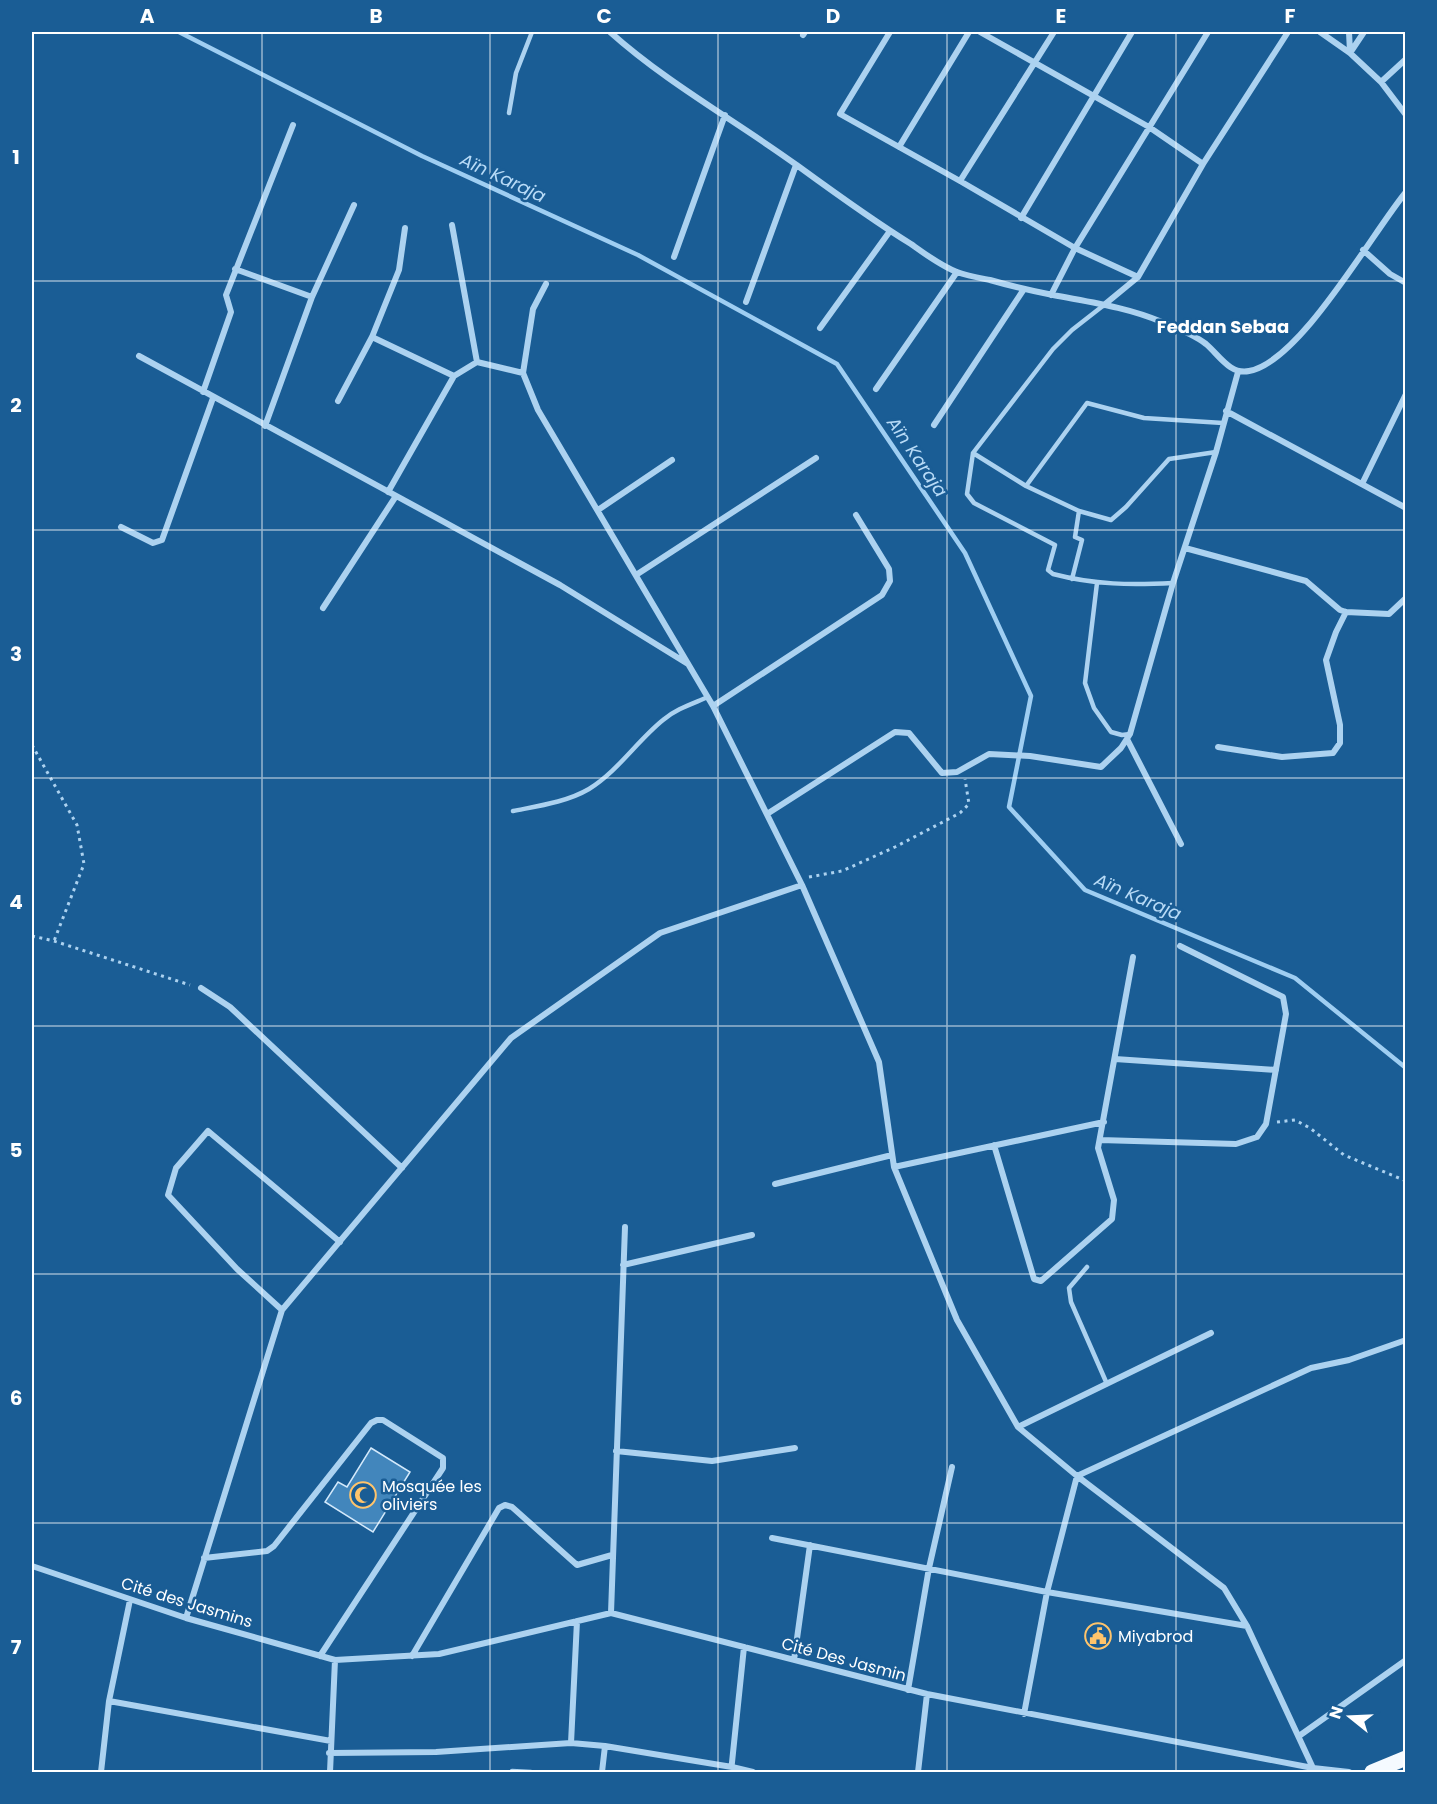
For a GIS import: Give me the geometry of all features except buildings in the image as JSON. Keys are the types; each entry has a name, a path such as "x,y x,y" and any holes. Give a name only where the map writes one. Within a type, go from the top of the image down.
{"main road":[{"path":"1372,1773 1406,1758"}],"street":[{"path":"610,32 629,49 867,217 957,272 1023,289 1104,305 1159,321 1205,343 1238,372 1251,371 1262,366 1297,340 1349,274 1363,250 1406,192"},
{"path":"890,32 840,114 1075,248 1138,277"},
{"path":"899,147 969,32"},
{"path":"980,32 1094,94 1149,127 1203,164"},
{"path":"960,181 1054,32"},
{"path":"1021,218 1132,32"},
{"path":"1051,295 1075,248 1208,32"},
{"path":"1104,305 1138,277 1203,164 1288,32"},
{"path":"1320,32 1350,53 1381,82 1406,115"},
{"path":"1349,32 1350,53"},
{"path":"1350,53 1364,32"},
{"path":"1381,82 1406,59"},
{"path":"674,257 725,116"},
{"path":"203,392 231,312 226,295 293,125"},
{"path":"746,302 796,165"},
{"path":"266,426 312,297 354,205"},
{"path":"452,225 477,362"},
{"path":"338,402 372,337 399,270 405,228"},
{"path":"820,327 890,231"},
{"path":"1363,250 1390,274 1406,283"},
{"path":"236,269 312,297"},
{"path":"876,388 957,272"},
{"path":"546,284 533,309 523,373 538,410 713,706 800,882 879,1062 894,1167 957,1320 1018,1427 1077,1476 1224,1588 1247,1626 1313,1768 1305,1773"},
{"path":"934,425 1023,289"},
{"path":"372,337 454,376"},
{"path":"139,356 561,585 689,664"},
{"path":"388,492 454,376 477,362 523,373"},
{"path":"767,814 895,732 909,733 942,773 957,772 989,754 996,753 1101,767 1121,748 1128,736 1173,583 1216,452 1238,372"},
{"path":"1362,484 1406,394"},
{"path":"121,527 153,543 162,540 213,398"},
{"path":"1226,411 1406,508"},
{"path":"636,574 816,458"},
{"path":"598,510 672,460"},
{"path":"323,608 396,496"},
{"path":"713,706 882,595 890,581 889,569 856,515"},
{"path":"1185,548 1306,581 1340,610 1346,612 1389,614 1406,598"},
{"path":"1218,747 1282,756 1333,753 1340,743 1340,725 1326,660 1346,612"},
{"path":"1128,736 1181,844"},
{"path":"186,1618 282,1310 512,1038 660,933 800,882"},
{"path":"1100,1140 1236,1144 1257,1137 1266,1124 1286,1014 1283,997 1180,946"},
{"path":"994,1145 1034,1279 1041,1281 1112,1219 1114,1200 1098,1148 1133,957"},
{"path":"201,988 230,1007 402,1168"},
{"path":"1115,1059 1276,1070"},
{"path":"894,1167 1104,1122"},
{"path":"282,1310 237,1269 168,1195 176,1168 208,1131 340,1242"},
{"path":"775,1184 892,1155"},
{"path":"610,1613 625,1227"},
{"path":"623,1265 752,1235"},
{"path":"1018,1427 1211,1333"},
{"path":"1077,1476 1311,1368 1349,1360 1406,1340"},
{"path":"204,1558 267,1551 274,1546 371,1424 377,1420 383,1420 443,1458 443,1468 320,1656"},
{"path":"616,1451 712,1461 795,1448"},
{"path":"908,1690 929,1568 952,1467"},
{"path":"1024,1714 1047,1592 1077,1476"},
{"path":"412,1656 499,1508 512,1507 577,1565 612,1555"},
{"path":"772,1538 1047,1592 1247,1626"},
{"path":"794,1660 810,1545"},
{"name":"Cité des Jasmins","path":"32,1566 186,1618 335,1660"},
{"path":"101,1773 109,1701 130,1600"},
{"name":"Cité Des Jasmin","path":"335,1660 439,1654 610,1613 927,1695 1349,1773"},
{"path":"572,1743 577,1621"},
{"path":"731,1770 744,1647"},
{"path":"330,1773 329,1754 335,1660"},
{"path":"1299,1737 1406,1660"},
{"path":"918,1773 927,1695"},
{"path":"109,1701 331,1741"},
{"path":"329,1754 436,1752 572,1743 605,1746 753,1773"},
{"path":"603,1773 605,1746"}],"lane":[{"path":"509,114 516,73 532,32"},
{"path":"1104,305 1072,330 1053,349 973,453 967,494 974,503 1055,545 1048,570 1053,574 1097,583 1129,585 1173,583"},
{"path":"1026,486 1087,403 1144,418 1223,423"},
{"path":"973,453 1026,486 1079,511 1111,520 1126,507 1169,459 1216,452"},
{"path":"1072,579 1082,540 1075,537 1079,511"},
{"path":"1097,583 1085,683 1094,708 1111,732 1128,736"},
{"path":"513,811 546,805 587,790 612,772 663,720 680,709 708,697"},
{"path":"1087,1267 1069,1288 1071,1302 1107,1384"},
{"path":"512,1773 512,1771 531,1773"}],"path":[{"path":"32,745 77,825 84,864 54,941"},
{"path":"800,882 842,871 895,847 960,813 969,804 963,768"},
{"path":"32,936 201,988"},
{"path":"1266,1124 1295,1120 1310,1128 1344,1155 1406,1181"}],"waterway":[{"name":"Aïn Karaja","path":"179,32 422,156 638,255 837,364 965,553 1031,696 1009,807 1085,890 1295,978 1406,1068"}],"place":[{"name":"Mosquée les oliviers","path":"363,1495"},
{"name":"Miyabrod","path":"1098,1636"}],"district":[{"name":"Feddan Sebaa","path":"1223,327"}]}
